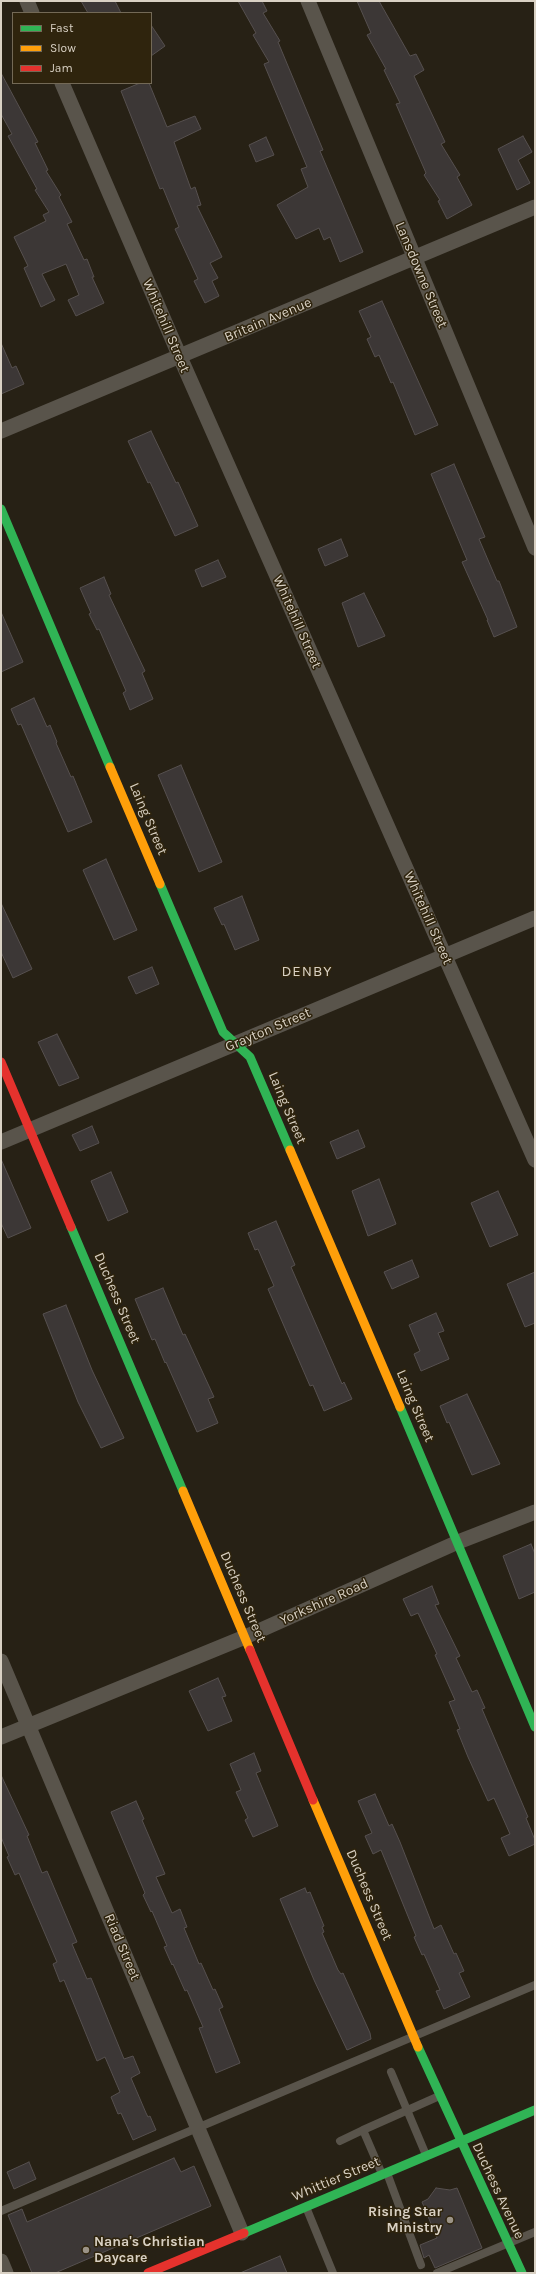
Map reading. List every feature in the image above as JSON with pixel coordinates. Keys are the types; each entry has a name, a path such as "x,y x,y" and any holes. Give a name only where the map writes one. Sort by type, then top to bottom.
{"street":[{"path":"27,1 32,12"},
{"name":"Lansdowne Street","path":"308,1 535,548"},
{"name":"Whitehill Street","path":"62,84 180,357 535,1160"},
{"name":"Britain Avenue","path":"1,431 535,207"},
{"name":"Laing Street","path":"1,509 223,1032 250,1057 458,1542 535,1728"},
{"name":"Grayton Street","path":"1,1142 535,918"},
{"name":"Duchess Street","path":"1,1062 439,2096 460,2142"},
{"name":"Yorkshire Road","path":"1,1737 245,1637 458,1542 535,1512"},
{"name":"Riad Street","path":"1,1661 242,2233"},
{"name":"Whittier Street","path":"148,2273 535,2110"},
{"name":"Duchess Avenue","path":"460,2142 522,2273"},
{"path":"1,2261 6,2273"}],"lane":[{"path":"1,2211 535,1985"},
{"path":"391,2072 426,2156"},
{"path":"340,2141 439,2096"},
{"path":"363,2130 385,2173 420,2265"},
{"path":"306,2206 333,2273"},
{"path":"437,2273 535,2232"}],"building":[{"path":"81,1 115,1 120,12 87,12"},
{"path":"238,1 262,1 267,11 263,13 280,41 278,42 323,150 320,151 363,252 340,262 330,237 324,240 319,228 296,239 277,205 308,187 301,169 307,167 264,64 269,62 253,35 256,33"},
{"path":"357,1 379,1 410,56 416,54 424,70 414,76 445,142 441,144 460,175 457,177 472,205 447,219 438,201 440,200 424,175 426,173 396,104 400,103 384,70 386,69 367,35 371,33"},
{"path":"152,26 165,46 152,55"},
{"path":"1,73 38,142 35,143 48,170 46,171 61,195 59,197 72,222 67,224 84,260 87,259 94,277 92,277 104,303 76,316 68,300 79,295 66,264 42,274 55,300 41,307 24,268 28,266 14,237 46,221 43,215 49,212 35,190 37,189 8,136 12,134 1,114"},
{"path":"138,84 149,84 167,127 195,116 201,129 174,142 191,189 195,187 201,205 197,206 222,257 210,263 218,278 212,281 219,296 205,303 194,281 198,279 175,229 179,227 163,188 160,189 121,91"},
{"path":"523,136 532,152 518,160 530,183 517,190 498,149"},
{"path":"266,137 274,155 256,162 249,145"},
{"path":"382,301 438,425 415,435 393,382 391,383 379,355 375,357 367,339 371,337 359,311"},
{"path":"1,343 12,368 16,366 24,384 1,394"},
{"path":"151,431 176,483 178,482 198,526 175,536 150,482 148,483 128,441"},
{"path":"454,464 485,537 479,539 497,581 499,581 517,627 494,637 462,562 467,560 431,474"},
{"path":"341,539 348,556 325,566 318,549"},
{"path":"218,560 226,577 202,587 195,570"},
{"path":"104,577 111,594 109,595 145,671 142,673 153,699 130,710 123,693 126,691 99,629 97,630 89,614 91,613 80,588"},
{"path":"364,593 385,636 358,647 342,603"},
{"path":"1,612 23,662 1,672"},
{"path":"34,698 47,727 50,725 57,742 56,743 71,777 73,776 92,822 68,832 21,724 18,725 11,709"},
{"path":"181,765 222,862 199,872 158,775"},
{"path":"106,859 137,930 114,940 83,870"},
{"path":"242,896 259,940 235,950 224,924 222,925 214,908"},
{"path":"1,903 32,969 13,978 1,952"},
{"path":"152,967 159,984 136,994 128,977"},
{"path":"57,1034 79,1078 59,1086 38,1042"},
{"path":"92,1126 99,1143 80,1151 72,1135"},
{"path":"358,1130 365,1147 337,1159 330,1142"},
{"path":"1,1159 31,1228 8,1238 1,1223"},
{"path":"111,1172 128,1212 108,1221 91,1181"},
{"path":"379,1179 396,1224 368,1236 352,1191"},
{"path":"498,1191 518,1235 490,1247 471,1203"},
{"path":"276,1221 295,1265 291,1267 342,1384 344,1382 352,1399 324,1411 313,1385 310,1386 268,1289 274,1286 258,1249 255,1250 248,1233"},
{"path":"412,1260 419,1277 392,1289 384,1272"},
{"path":"535,1272 535,1323 525,1327 507,1284"},
{"path":"163,1288 183,1335 185,1334 214,1397 208,1399 218,1423 197,1432 155,1339 152,1340 135,1299"},
{"path":"66,1305 92,1370 124,1438 101,1448 78,1402 43,1314"},
{"path":"436,1313 444,1331 438,1333 449,1359 421,1371 414,1354 420,1351 409,1325"},
{"path":"467,1394 500,1464 472,1475 449,1422 447,1423 440,1406"},
{"path":"531,1544 535,1554 535,1592 519,1599 503,1556"},
{"path":"432,1586 439,1604 435,1605 460,1656 456,1658 472,1692 477,1690 485,1708 482,1709 528,1817 526,1818 535,1840 535,1844 509,1856 501,1838 510,1834 494,1798 488,1801 457,1730 460,1729 449,1702 455,1700 435,1655 437,1654 418,1613 411,1616 403,1599"},
{"path":"218,1678 226,1696 222,1697 232,1721 208,1731 189,1691"},
{"path":"254,1753 261,1771 256,1773 278,1826 253,1837 245,1820 248,1818 236,1792 241,1790 230,1764"},
{"path":"1,1775 29,1835 27,1836 42,1873 47,1871 77,1942 72,1944 87,1979 91,1978 124,2059 133,2056 140,2073 131,2078 146,2113 148,2117 150,2116 156,2130 133,2140 121,2113 118,2114 111,2097 120,2092 105,2057 97,2061 64,1980 60,1982 53,1964 57,1962 19,1873 15,1875 7,1857 9,1856 1,1837"},
{"path":"375,1794 389,1826 392,1824 400,1842 434,1929 441,1925 454,1954 456,1953 464,1971 459,1973 470,1997 444,2009 436,1991 440,1990 424,1954 422,1955 414,1937 416,1936 381,1850 373,1854 365,1836 372,1833 358,1801"},
{"path":"136,1801 144,1819 142,1820 165,1874 156,1877 172,1913 180,1909 187,1927 184,1928 199,1964 201,1963 213,1990 215,1989 223,2007 219,2009 240,2063 216,2073 199,2028 203,2027 187,1990 185,1991 164,1947 167,1946 152,1911 151,1912 143,1895 145,1893 111,1812"},
{"path":"305,1888 307,1893 310,1892 324,1926 322,1927 324,1932 322,1933 338,1970 341,1974 343,1973 370,2033 371,2039 347,2050 314,1980 280,1899"},
{"path":"174,2158 181,2172 194,2166 211,2206 55,2273 32,2273 8,2215 22,2209 27,2222"},
{"path":"29,2162 36,2179 14,2189 7,2172"},
{"name":"Rising Star Ministry","path":"436,2188 450,2190 457,2188 482,2248 435,2268 429,2255 424,2258 420,2245 437,2238 422,2202 428,2199"},
{"path":"280,2256 287,2273 240,2273"}],"traffic: fast":[{"path":"1,509 110,767"},
{"path":"160,884 223,1032 250,1057 290,1150"},
{"path":"71,1227 183,1491"},
{"path":"400,1407 535,1727"},
{"path":"418,2047 522,2273"},
{"path":"244,2233 535,2110"}],"traffic: slow":[{"path":"110,767 160,884"},
{"path":"290,1150 400,1407"},
{"path":"183,1491 250,1650"},
{"path":"313,1800 418,2047"}],"traffic: jam":[{"path":"1,1062 71,1227"},
{"path":"250,1650 313,1800"},
{"path":"148,2273 244,2233"}],"place":[{"name":"Rising Star Ministry","path":"450,2220"},
{"name":"Nana's Christian Daycare","path":"86,2250"}],"district":[{"name":"DENBY","path":"307,972"}]}
